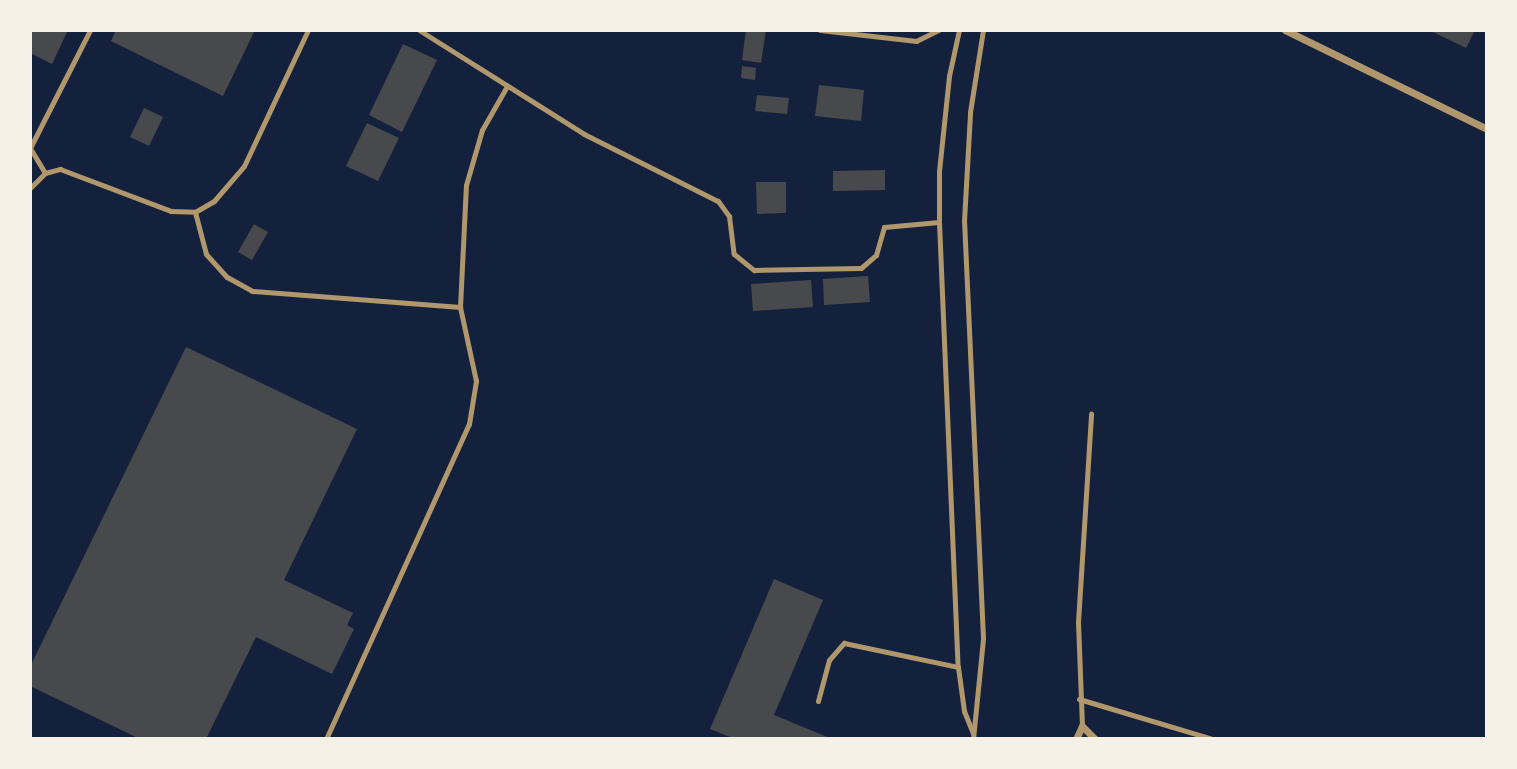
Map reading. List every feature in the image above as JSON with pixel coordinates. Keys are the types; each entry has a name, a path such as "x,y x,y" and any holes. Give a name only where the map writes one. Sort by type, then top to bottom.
{"street":[{"path":"1285,30 1487,130"},
{"path":"1076,739 1082,726 1095,739"}],"lane":[{"path":"45,173 30,148 90,30"},
{"path":"30,188 45,173 70,170 149,206 195,212 231,186 244,166 308,30"},
{"path":"419,30 625,157 718,201 729,216 734,254 754,270 861,268 876,255 884,227 939,222"},
{"path":"820,30 916,41 939,30"},
{"path":"959,30 939,170 939,222 958,667 964,711 973,737"},
{"path":"973,737 983,638 964,221 970,112 983,30"},
{"path":"326,739 469,424 475,403 475,363 460,307 466,185 482,130 507,86"},
{"path":"195,212 206,254 227,277 252,291 460,307"},
{"path":"1082,726 1079,699 1091,413"},
{"path":"818,701 829,660 845,643 958,667"},
{"path":"1079,699 1212,739"}],"building":[{"path":"30,30 68,30 52,64 30,53"},
{"path":"116,30 255,30 223,96 111,41"},
{"path":"746,30 766,30 761,63 742,60"},
{"path":"1429,30 1475,30 1466,48"},
{"path":"403,44 437,60 402,132 369,115"},
{"path":"742,66 756,68 755,80 741,78"},
{"path":"819,85 864,90 861,121 815,116"},
{"path":"757,95 789,98 787,114 755,111"},
{"path":"144,108 163,117 149,146 130,137"},
{"path":"367,123 399,138 378,181 346,166"},
{"path":"885,170 885,190 833,191 833,171"},
{"path":"756,182 786,182 786,213 757,214"},
{"path":"254,224 268,232 252,260 238,252"},
{"path":"868,276 870,302 824,305 823,279"},
{"path":"811,280 813,307 753,311 751,284"},
{"path":"186,347 357,429 284,580 353,613 347,625 354,629 332,674 256,637 206,739 140,739 30,686 30,667"},
{"path":"774,579 823,600 774,715 832,739 735,739 710,729"}]}
